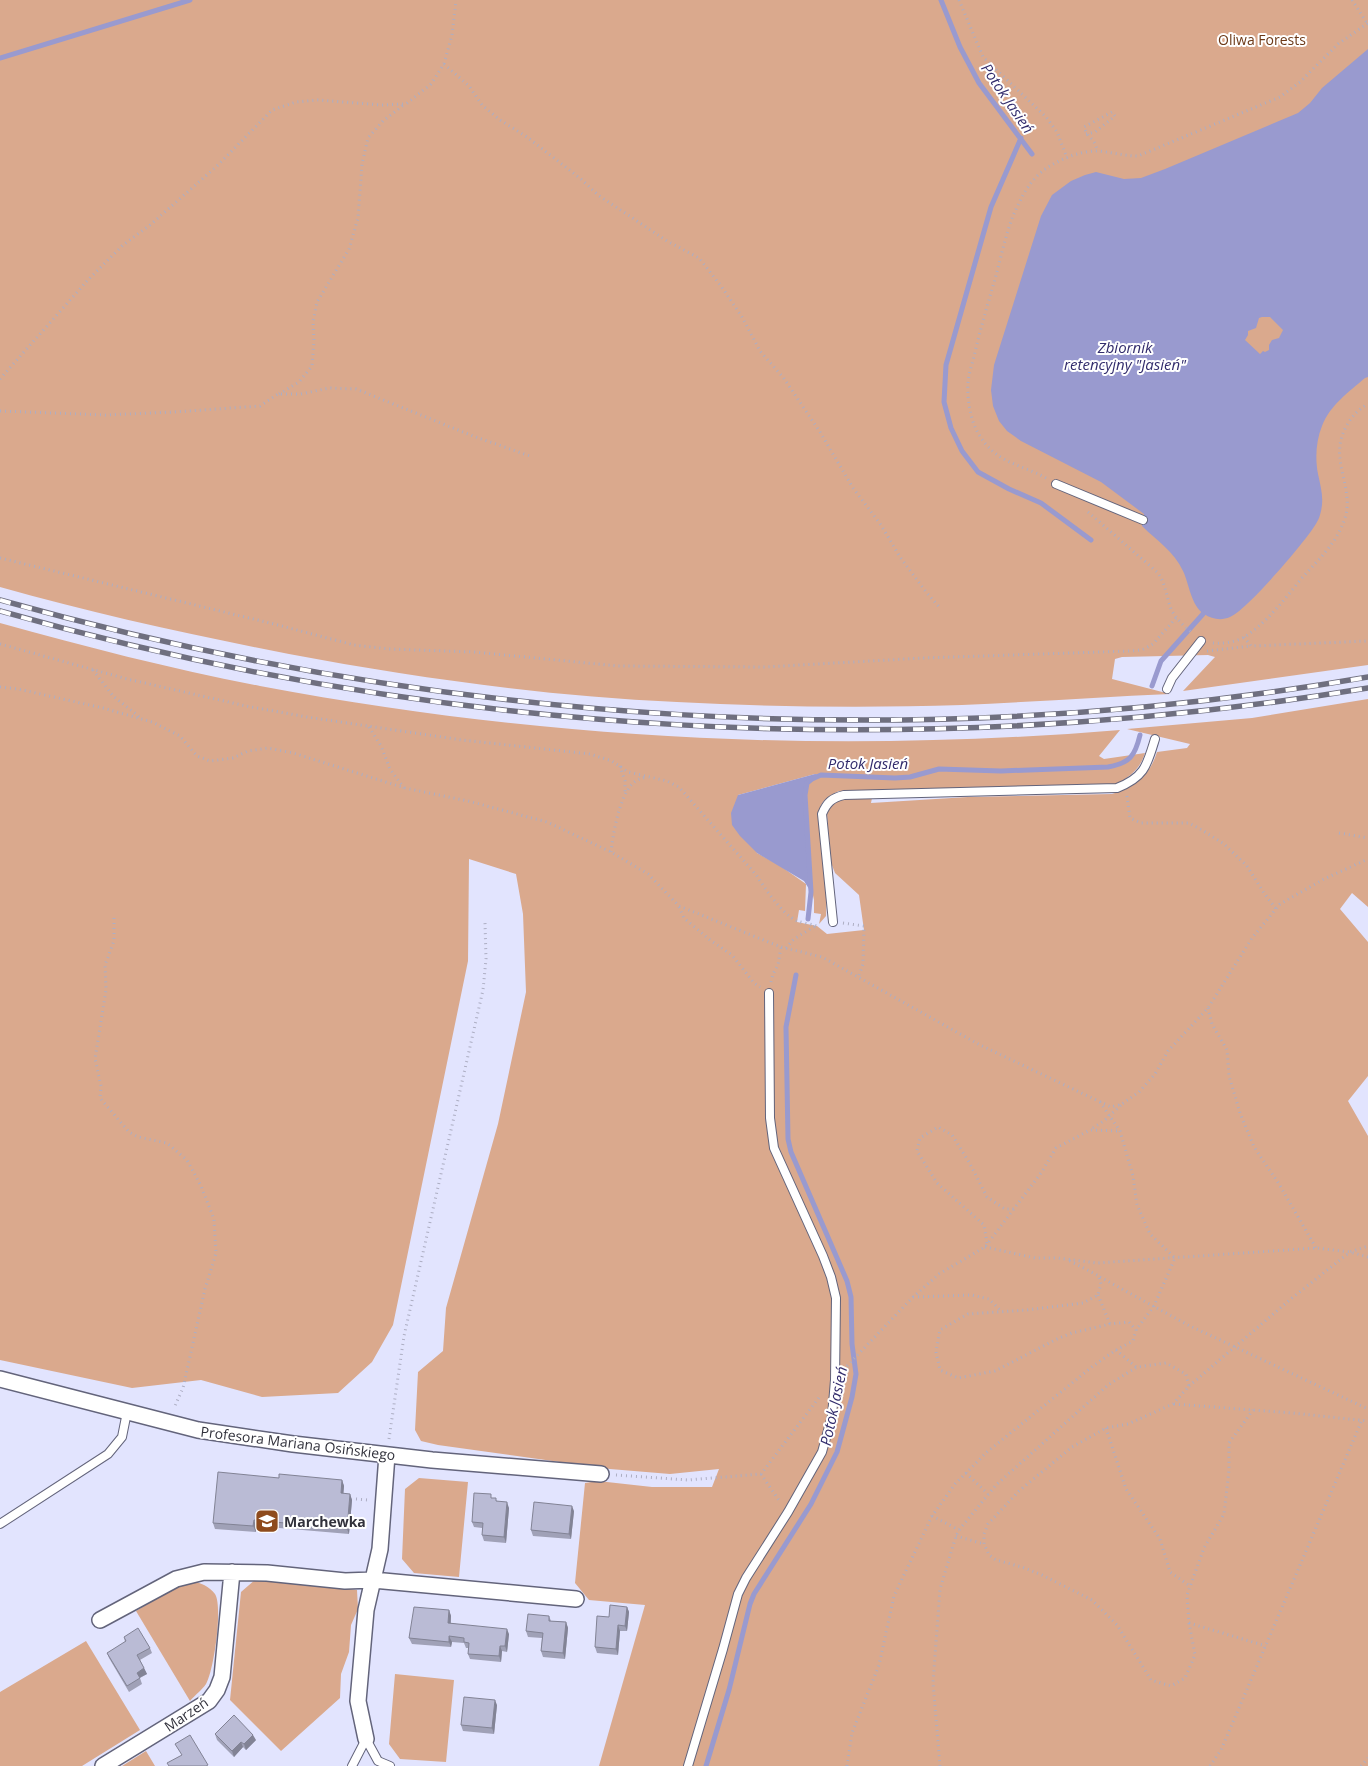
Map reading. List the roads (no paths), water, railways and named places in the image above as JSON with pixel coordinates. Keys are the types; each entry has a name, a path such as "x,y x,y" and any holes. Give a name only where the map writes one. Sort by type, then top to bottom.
{"street":[{"name":"Profesora Mariana Osińskiego","path":"0,1379 198,1430 387,1455 600,1474"},
{"path":"366,1739 358,1701 366,1610 380,1549 387,1455"},
{"path":"100,1620 176,1578 204,1572 267,1573 345,1580 373,1580 576,1600"},
{"name":"Marzeń","path":"103,1766 209,1701 217,1690 222,1677 232,1572"}],"lane":[{"path":"1056,484 1143,520"},
{"path":"1167,689 1172,678 1199,644"},
{"path":"833,922 822,814 827,803 834,798 844,794 1117,788 1126,785 1142,774 1154,739"},
{"path":"688,1766 719,1666 738,1594 822,1452 832,1416 835,1380 836,1298 831,1277 777,1156 771,1134 769,992"},
{"path":"0,1524 108,1454 122,1437 127,1412"},
{"path":"352,1766 366,1739"},
{"path":"366,1739 378,1761 390,1766"}],"water":[{"name":"Zbiornik retencyjny \"Jasień\"","path":"1368,49 1368,377 1340,399 1325,418 1320,432 1317,444 1317,462 1322,502 1317,522 1290,558 1249,602 1230,617 1217,619 1204,614 1196,606 1185,576 1175,558 1142,526 1144,514 1101,482 1021,441 1007,431 999,421 993,406 991,390 994,365 1041,216 1052,195 1071,181 1096,172 1124,179 1141,178 1165,169 1298,113 1310,103 1322,88","holes":["1270,317 1283,330 1279,338 1272,340 1269,350 1263,351 1260,354 1245,340 1248,331 1256,328 1259,318"]},
{"path":"815,774 821,775 807,783 805,795 811,892 804,881 757,853 732,825 731,813 738,795"}],"waterway":[{"path":"0,58 190,0"},
{"name":"Potok Jasień","path":"941,0 960,47 979,83 1032,154"},
{"path":"1021,138 991,207 946,365 944,402 951,428 962,451 978,472 1009,489 1041,503 1091,540"},
{"name":"Potok Jasień","path":"1152,686 1161,661 1203,614"},
{"name":"Potok Jasień","path":"808,919 811,892 805,795 807,783 812,779 821,775 910,777 939,769 1001,771 1108,767 1126,761 1136,748 1140,735"},
{"name":"Potok Jasień","path":"706,1766 729,1690 750,1604 754,1594 811,1504 837,1452 852,1397 856,1374 852,1344 851,1297 847,1281 791,1152 788,1139 786,1027 796,975"}],"railway":[{"path":"0,600 167,642 337,675 508,700 680,715 853,720 1025,716 1197,701 1368,677"},
{"path":"0,611 167,654 337,687 508,711 680,725 852,730 1025,725 1197,711 1368,688"}],"place":[{"name":"Marchewka","path":"267,1521"}],"park label":[{"name":"Oliwa Forests","path":"1262,39"}]}
